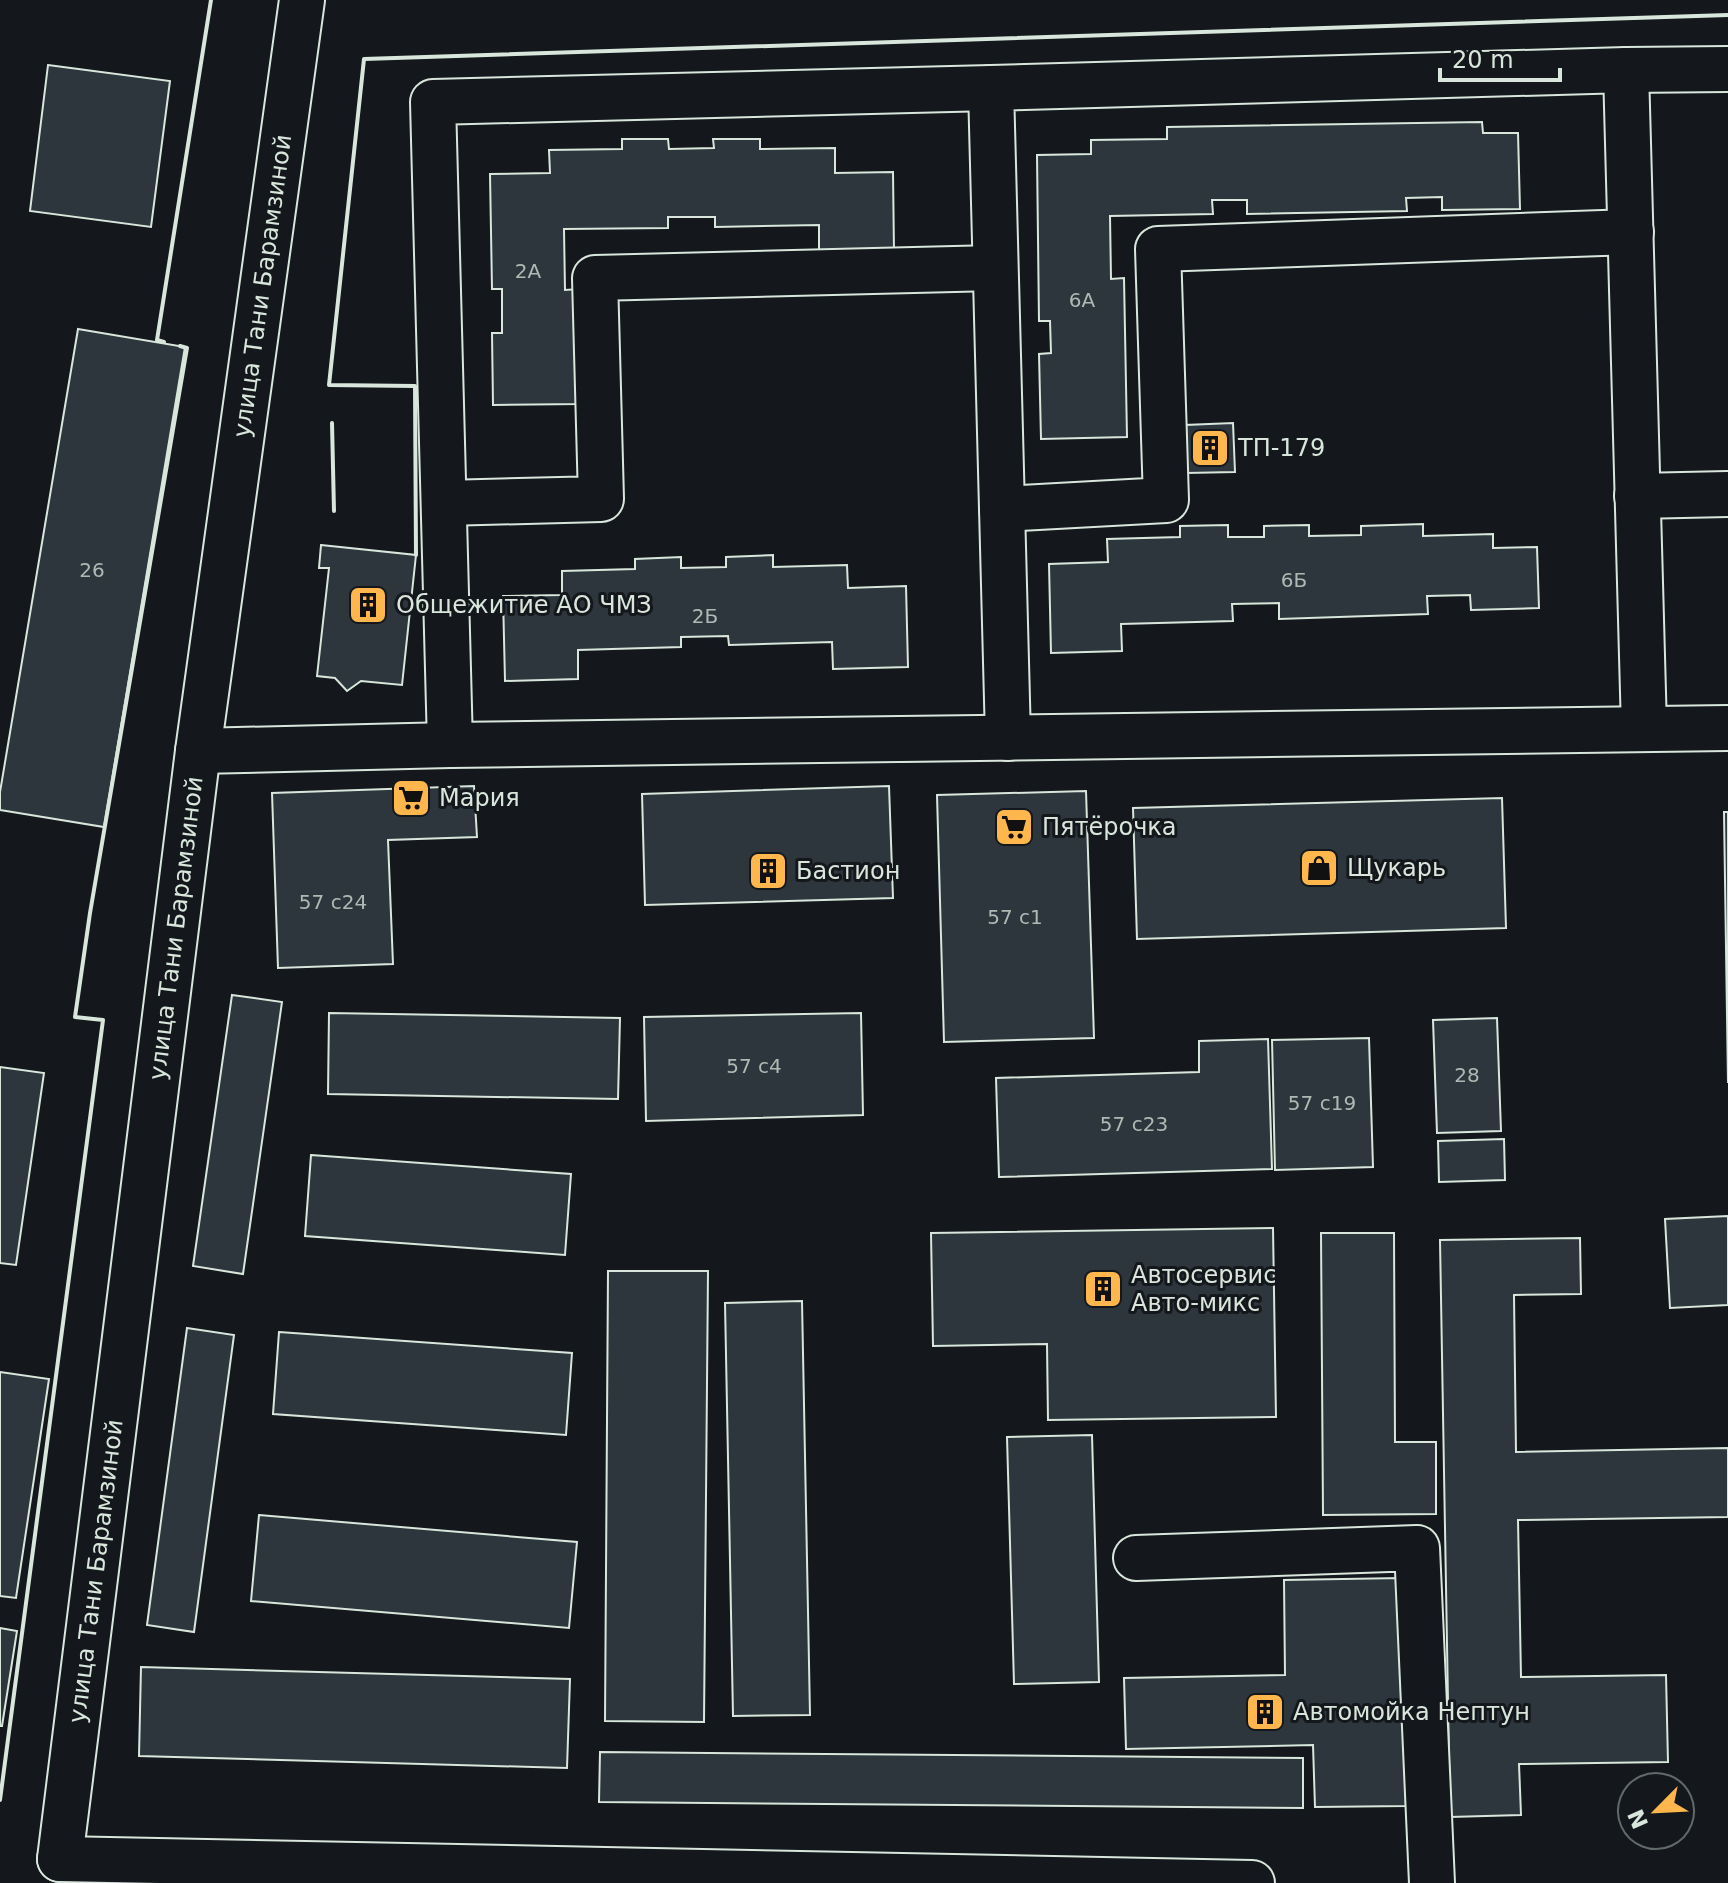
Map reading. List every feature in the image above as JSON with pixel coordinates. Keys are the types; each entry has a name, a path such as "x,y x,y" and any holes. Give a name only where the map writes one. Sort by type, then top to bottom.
{"street":[{"name":"улица Тани Барамзиной","path":"46,1871 302,0"},
{"path":"450,745 433,102 1728,69"},
{"path":"1626,70 1644,729"},
{"path":"991,88 1008,738"},
{"path":"1002,509 1166,500 1158,249 1631,232"},
{"path":"444,503 601,499 595,278 995,268"},
{"path":"1637,496 1728,494"},
{"path":"198,751 1728,728"},
{"path":"1136,1558 1417,1548 1432,1883"},
{"path":"46,1871 1252,1883"}],"building":[{"path":"48,65 170,81 151,227 30,211"},
{"path":"1482,122 1483,133 1518,133 1520,209 1442,210 1442,197 1406,198 1407,211 1247,214 1247,200 1212,200 1213,214 1110,216 1111,279 1124,278 1127,437 1041,439 1039,354 1051,353 1050,321 1039,321 1037,155 1091,154 1091,140 1167,139 1167,127"},
{"path":"622,139 668,139 669,149 714,148 713,139 760,139 760,149 835,148 835,173 893,172 894,252 819,253 819,225 715,227 715,217 668,217 668,228 564,229 565,290 579,289 580,404 493,405 492,333 502,333 502,289 492,289 490,174 550,173 549,150 622,149"},
{"path":"78,329 185,347 104,827 0,810 0,792"},
{"name":"ТП-179","path":"1233,423 1235,472 1186,473 1185,425"},
{"path":"1423,524 1423,536 1493,534 1493,548 1537,547 1539,608 1471,610 1470,595 1427,596 1428,614 1279,619 1279,603 1232,604 1233,621 1121,624 1122,651 1051,653 1049,564 1108,562 1107,539 1180,537 1180,526 1228,525 1228,537 1264,537 1264,526 1309,525 1309,536 1361,535 1361,526"},
{"name":"Общежитие АО ЧМЗ","path":"321,545 416,555 402,685 361,681 347,691 335,678 317,676 329,568 319,568"},
{"path":"773,555 773,567 847,565 848,588 906,586 908,667 833,669 832,642 729,645 728,636 681,637 681,647 578,650 578,679 505,681 503,596 562,595 562,571 635,569 635,559 681,557 681,568 726,567 726,557"},
{"path":"474,786 477,837 388,840 393,964 278,968 272,793"},
{"name":"Бастион","path":"889,786 893,898 645,905 642,794"},
{"path":"1086,791 1094,1038 944,1042 937,795"},
{"name":"Щукарь","path":"1502,798 1506,928 1137,939 1133,808"},
{"path":"1724,812 1728,812 1728,1083"},
{"path":"232,995 282,1002 243,1274 193,1266"},
{"path":"329,1013 620,1018 618,1099 328,1094"},
{"path":"861,1013 863,1115 646,1121 644,1017"},
{"path":"1497,1018 1501,1131 1437,1133 1433,1020"},
{"path":"1369,1038 1373,1167 1275,1170 1272,1040"},
{"path":"1268,1039 1272,1169 999,1177 996,1078 1199,1072 1199,1041"},
{"path":"0,1067 44,1073 16,1265 0,1263"},
{"path":"1504,1139 1505,1180 1439,1182 1438,1141"},
{"path":"311,1155 571,1174 565,1255 305,1236"},
{"path":"1728,1216 1728,1305 1670,1308 1665,1219"},
{"name":"Автосервис Авто-микс","path":"1273,1228 1276,1417 1048,1420 1047,1344 933,1346 931,1233"},
{"path":"1321,1233 1394,1233 1395,1442 1436,1442 1436,1514 1323,1515"},
{"path":"1580,1238 1581,1294 1514,1295 1516,1452 1728,1448 1728,1517 1518,1520 1521,1677 1666,1675 1668,1762 1519,1764 1521,1815 1450,1817 1440,1240"},
{"path":"608,1271 708,1271 704,1722 605,1721"},
{"path":"802,1301 810,1715 733,1716 725,1303"},
{"path":"187,1328 234,1335 194,1632 147,1625"},
{"path":"279,1332 572,1353 566,1435 273,1414"},
{"path":"0,1372 49,1379 16,1598 0,1596"},
{"path":"1092,1435 1099,1682 1014,1684 1007,1437"},
{"path":"259,1515 577,1542 569,1628 251,1601"},
{"name":"Автомойка Нептун","path":"1402,1578 1406,1806 1315,1807 1313,1745 1126,1749 1124,1678 1285,1675 1284,1580"},
{"path":"0,1628 17,1631 2,1726 0,1726"},
{"path":"141,1667 570,1679 567,1768 139,1756"},
{"path":"600,1752 1303,1758 1303,1808 599,1802"}],"wall":[{"path":"164,342 157,340 211,0"},
{"path":"416,555 415,386 329,385 364,59 1728,15"},
{"path":"0,1800 103,1020 75,1017 187,348 180,346"},
{"path":"332,423 334,511"}],"place":[{"name":"ТП-179","path":"1210,448"},
{"name":"Общежитие АО ЧМЗ","path":"368,605"},
{"name":"Мария","path":"411,798"},
{"name":"Пятёрочка","path":"1014,827"},
{"name":"Щукарь","path":"1319,868"},
{"name":"Бастион","path":"768,871"},
{"name":"Автосервис Авто-микс","path":"1103,1289"},
{"name":"Автомойка Нептун","path":"1265,1712"}]}
